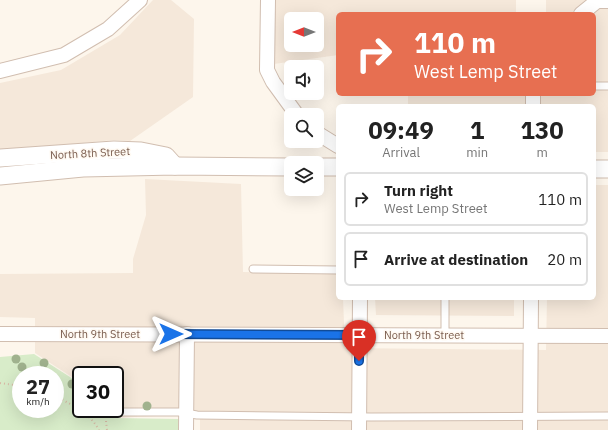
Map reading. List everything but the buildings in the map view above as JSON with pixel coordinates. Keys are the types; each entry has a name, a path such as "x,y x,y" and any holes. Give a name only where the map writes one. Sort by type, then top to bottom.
{"street":[{"path":"0,71 64,55 108,29 140,0"},
{"path":"268,0 267,70 273,82 293,108"},
{"path":"584,12 603,1"},
{"path":"324,137 336,145"},
{"name":"North 8th Street","path":"0,158 114,150 141,151 166,156 175,166"},
{"name":"North 8th Street","path":"0,176 83,168 284,166"},
{"path":"324,167 336,167"},
{"path":"596,169 608,169"},
{"path":"359,423 360,300"},
{"path":"530,424 531,300"},
{"name":"North 9th Street","path":"0,334 608,336"},
{"path":"186,430 187,334"}],"lane":[{"path":"596,86 608,86"},
{"path":"253,269 336,270"},
{"path":"445,300 445,335"},
{"path":"124,412 179,412 186,414 359,423 530,424 608,416"}],"path":[{"path":"0,383 12,385"},
{"path":"64,400 79,408 94,422 99,430"}],"shaded area":[{"path":"153,0 171,0 194,19 193,97 130,141 114,140 0,151 0,83 61,70 120,35"},
{"path":"275,0 516,0 516,12 336,12 336,55 302,60 284,60 284,63 274,64"},
{"path":"546,0 608,0 608,152 596,152 596,104 408,104 408,96 596,96 596,12 546,12"},
{"path":"145,179 241,184 243,272 336,273 336,300 343,300 345,348 546,350 547,300 596,300 596,279 608,279 608,430 200,430 200,418 240,412 124,418 124,366 72,366 72,377 64,372 64,366 55,366 35,353 35,318 0,317 0,274 133,273 133,259 146,215"},
{"path":"596,185 608,185 608,279 596,279"},
{"path":"375,300 514,300 514,316 376,315"}],"green space":[{"path":"34,354 53,366 12,366 12,418 64,418 64,373 72,378 72,418 179,419 179,430 0,430 0,357"}],"route":[{"path":"171,334 359,335 359,361"}]}
